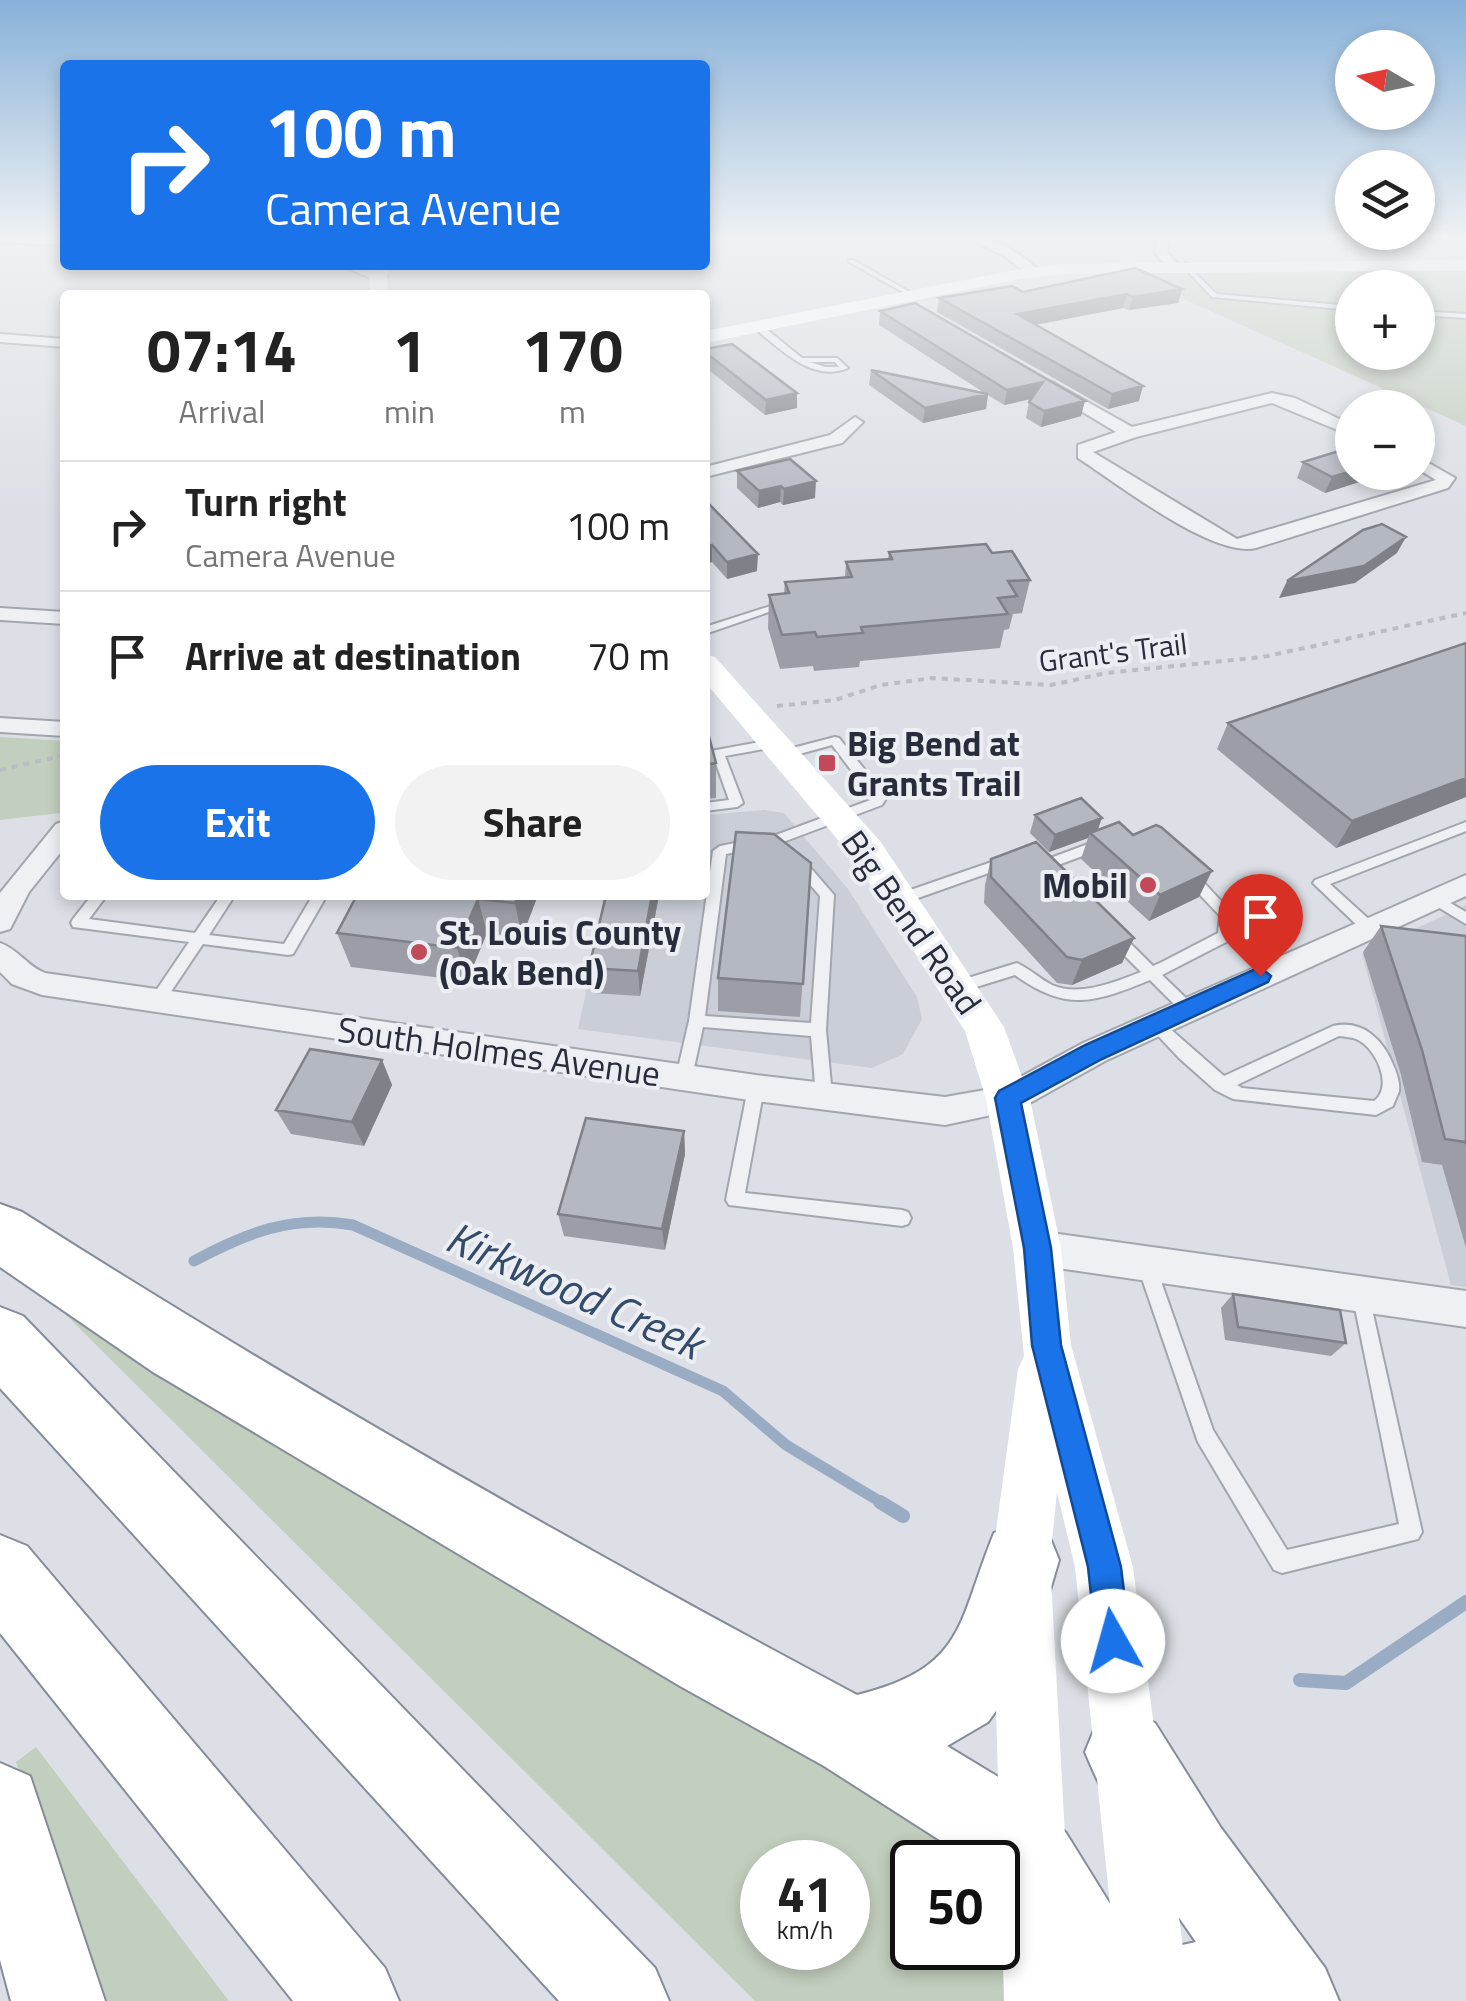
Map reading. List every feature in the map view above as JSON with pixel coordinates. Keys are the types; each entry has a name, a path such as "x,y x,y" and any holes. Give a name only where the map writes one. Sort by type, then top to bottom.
{"highway":[{"path":"0,1232 177,1349 998,1826 1035,1864 1142,1999 1201,1987 1274,2001"},
{"path":"0,1339 622,2001"},
{"path":"852,1738 933,1710 971,1683 994,1640 1021,1560"},
{"path":"0,1573 352,2001"},
{"path":"1126,1752 1190,1859 1292,2001"},
{"path":"0,1806 58,2001"}],"main road":[{"path":"710,336 750,327"},
{"name":"Big Bend Road","path":"710,669 840,818 901,899 984,1027 1008,1098 1037,1248 1046,1345 1104,1567 1126,1752 1142,1999"},
{"name":"Big Bend Road","path":"1039,2001 1021,1560 1046,1345"}],"street":[{"path":"0,338 60,343"},
{"path":"1032,374 1130,433"},
{"path":"1335,423 1289,401 1272,398 1130,433 1084,449 1084,454 1213,536 1235,545 1292,534 1424,490"},
{"path":"710,471 836,439 855,422"},
{"path":"1435,471 1446,478 1435,486"},
{"path":"0,614 60,618"},
{"path":"1,725 60,729"},
{"path":"0,922 6,903 22,880 60,836"},
{"name":"South Holmes Avenue","path":"0,954 22,976 42,984 756,1088 945,1111 1008,1098 1155,1024 1466,885"},
{"path":"1037,1248 1145,1260 1466,1309"}],"lane":[{"path":"759,327 801,360"},
{"path":"710,629 802,600"},
{"path":"684,1077 696,1021 720,851 778,839 840,818 878,802 881,797 838,743 830,740 712,756 737,804 710,807"},
{"path":"1368,927 1320,883 1466,826"},
{"path":"778,839 827,894 818,1030 824,1096"},
{"path":"1042,866 1108,842"},
{"path":"901,899 1029,853 1054,878"},
{"path":"960,986 1017,969 1053,992 1085,997 1151,972 1225,936 1228,915 1175,860"},
{"path":"1433,898 1466,919"},
{"path":"96,900 78,923 288,950 317,900"},
{"path":"157,1002 225,900"},
{"path":"1106,928 1188,1009"},
{"path":"696,1021 818,1030"},
{"path":"1155,1024 1222,1085 1239,1094 1376,1108 1387,1101 1392,1087 1377,1044 1352,1029 1338,1030 1222,1085"},
{"path":"756,1088 735,1200 902,1218"},
{"path":"1145,1260 1205,1434 1282,1562 1411,1532 1361,1293"}],"path":[{"name":"Grant's Trail","path":"746,709 818,702 881,685 932,678 1052,685 1106,673 1263,657 1466,613"},
{"path":"0,770 60,756"}],"shaded area":[{"path":"764,810 784,813 848,889 917,997 922,1019 903,1054 872,1068 578,1029 606,900 710,900 710,815"},
{"path":"1466,905 1466,1287 1451,1285 1362,954"}],"green space":[{"path":"1247,327 1335,327 1335,367"},
{"path":"1435,327 1466,327 1466,426 1435,412 1435,390 1386,390 1342,370 1435,370"},
{"path":"0,737 60,741 60,813 0,820"},
{"path":"49,1298 966,1840 890,1840 890,1970 1009,1970 1008,2001 755,2001"},
{"path":"36,1747 229,2001 94,2001 16,1762"}],"building":[{"path":"906,327 957,327 1085,401 1044,411 1029,402 1043,382 1007,390"},
{"path":"992,327 1040,327 1143,386 1112,394"},
{"path":"732,344 797,393 766,400 710,356 710,348"},
{"path":"871,370 988,394 925,408"},
{"path":"1335,452 1335,476 1332,477 1303,462"},
{"path":"790,459 816,481 759,491 737,471"},
{"path":"710,505 758,554 727,562 712,545"},
{"path":"1382,524 1406,537 1364,566 1287,581 1363,530"},
{"path":"986,544 992,553 1012,551 1030,580 1008,581 1017,596 998,598 1008,614 861,627 863,633 782,635 769,595 789,593 785,582 852,577 846,562 892,559 889,552"},
{"path":"1466,643 1466,778 1352,821 1228,723"},
{"path":"710,740 716,763 710,764"},
{"path":"1081,798 1102,818 1055,835 1035,815"},
{"path":"1119,822 1133,835 1156,825 1161,827 1212,871 1160,895 1090,833"},
{"path":"736,832 774,834 811,863 803,984 718,978"},
{"path":"1036,842 1134,938 1082,960 1067,957 991,877 991,859"},
{"path":"354,900 478,900 457,948 337,933"},
{"path":"605,900 651,900 638,971 589,968"},
{"path":"1381,926 1466,936 1466,1144 1445,1139 1422,1050"},
{"path":"310,1049 382,1060 352,1122 276,1110"},
{"path":"586,1118 684,1131 662,1229 558,1214"},
{"path":"1233,1294 1340,1310 1346,1343 1238,1327"}],"waterway":[{"name":"Kirkwood Creek","path":"194,1261 271,1228 310,1222 353,1225 723,1391 786,1445 884,1504"},
{"name":"Kirkwood Creek","path":"880,1502 903,1516"},
{"name":"Kirkwood Creek","path":"1300,1680 1346,1683 1466,1602"}],"place":[{"name":"Big Bend at Grants Trail","path":"827,763"},
{"name":"Mobil","path":"1148,885"},
{"name":"St. Louis County (Oak Bend)","path":"419,952"}],"route":[{"path":"1113,1641 1104,1567 1046,1345 1037,1248 1008,1098 1094,1052 1260,976"}]}
